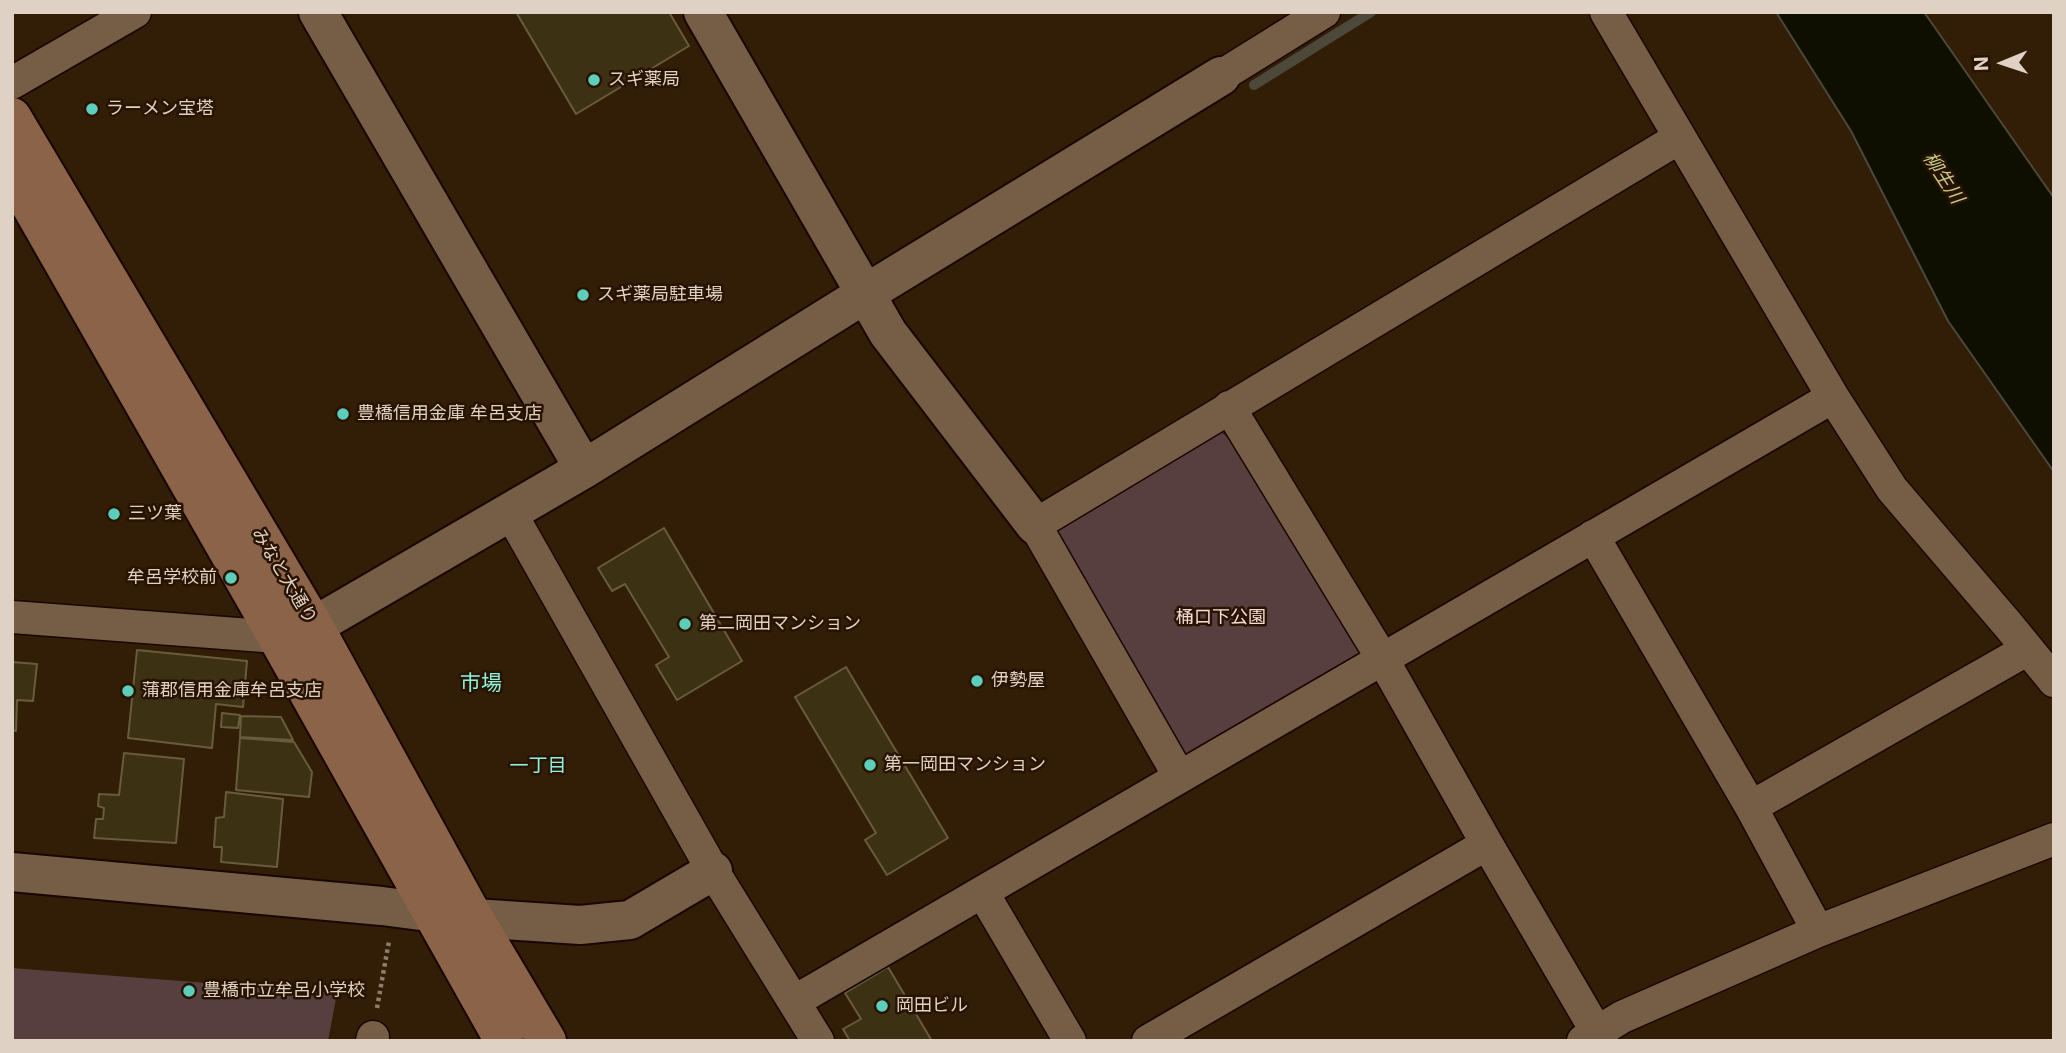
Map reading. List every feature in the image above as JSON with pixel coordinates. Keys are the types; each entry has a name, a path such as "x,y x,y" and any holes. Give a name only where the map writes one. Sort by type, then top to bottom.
{"main road":[{"name":"みなと大通り","path":"12,117 314,626 474,918 547,1041"},
{"name":"みなと大通り","path":"12,173 504,1041"}],"street":[{"path":"12,83 135,12"},
{"path":"318,12 584,469"},
{"path":"703,12 888,333 1035,525 1179,776"},
{"path":"314,626 584,469 1221,76 1287,22 1324,12"},
{"path":"1606,12 1833,397 1892,489 2054,681"},
{"path":"1035,525 1679,138"},
{"path":"795,1001 1833,397"},
{"path":"1229,407 1382,658 1594,1038 1622,1017 1818,931 2054,839"},
{"path":"510,512 713,871 818,1041"},
{"path":"1593,536 1751,807 1818,931"},
{"path":"12,617 277,637"},
{"path":"1751,807 2028,649"},
{"path":"1148,1041 1487,844"},
{"path":"12,872 474,918 580,925 630,920 713,871"},
{"path":"983,893 1070,1041"}],"path":[{"path":"372,1039 391,932"}],"green space":[{"name":"桶口下公園","path":"1221,432 1232,441 1361,651 1358,665 1200,756 1184,756 1059,545 1058,526"},
{"path":"12,968 337,993 328,1041 12,1041"}],"water":[{"name":"柳生川","path":"1776,12 1924,12 2054,198 2054,472 1948,321 1851,131"}],"building":[{"name":"スギ薬局","path":"516,12 669,12 689,46 576,114"},
{"name":"第二岡田マンション","path":"664,528 742,661 677,700 656,665 669,657 625,584 612,591 598,568"},
{"path":"137,650 247,661 243,707 216,704 212,748 128,738"},
{"path":"12,662 37,664 33,701 17,700 16,731 12,730"},
{"name":"第一岡田マンション","path":"846,667 948,838 887,875 865,840 876,833 795,697"},
{"path":"222,713 240,715 238,728 221,727"},
{"path":"241,716 281,717 293,740 240,737"},
{"path":"240,738 294,742 312,772 309,797 236,790"},
{"path":"124,753 184,759 176,843 94,838 96,819 103,819 104,808 98,806 99,794 119,795"},
{"path":"226,792 283,799 277,867 221,862 222,847 214,847 216,818 224,817"},
{"name":"岡田ビル","path":"888,967 932,1041 850,1041 843,1029 861,1019 845,993"}],"waterway":[{"path":"1254,85 1371,12"}],"place":[{"name":"スギ薬局","path":"594,80"},
{"name":"ラーメン宝塔","path":"92,109"},
{"name":"スギ薬局駐車場","path":"583,295"},
{"name":"豊橋信用金庫 牟呂支店","path":"343,414"},
{"name":"三ツ葉","path":"114,514"},
{"name":"牟呂学校前","path":"231,578"},
{"name":"第二岡田マンション","path":"685,624"},
{"name":"伊勢屋","path":"977,681"},
{"name":"蒲郡信用金庫牟呂支店","path":"128,691"},
{"name":"第一岡田マンション","path":"870,765"},
{"name":"豊橋市立牟呂小学校","path":"189,991"},
{"name":"岡田ビル","path":"882,1006"}],"district":[{"name":"市場","path":"481,684"},
{"name":"一丁目","path":"538,766"}]}
